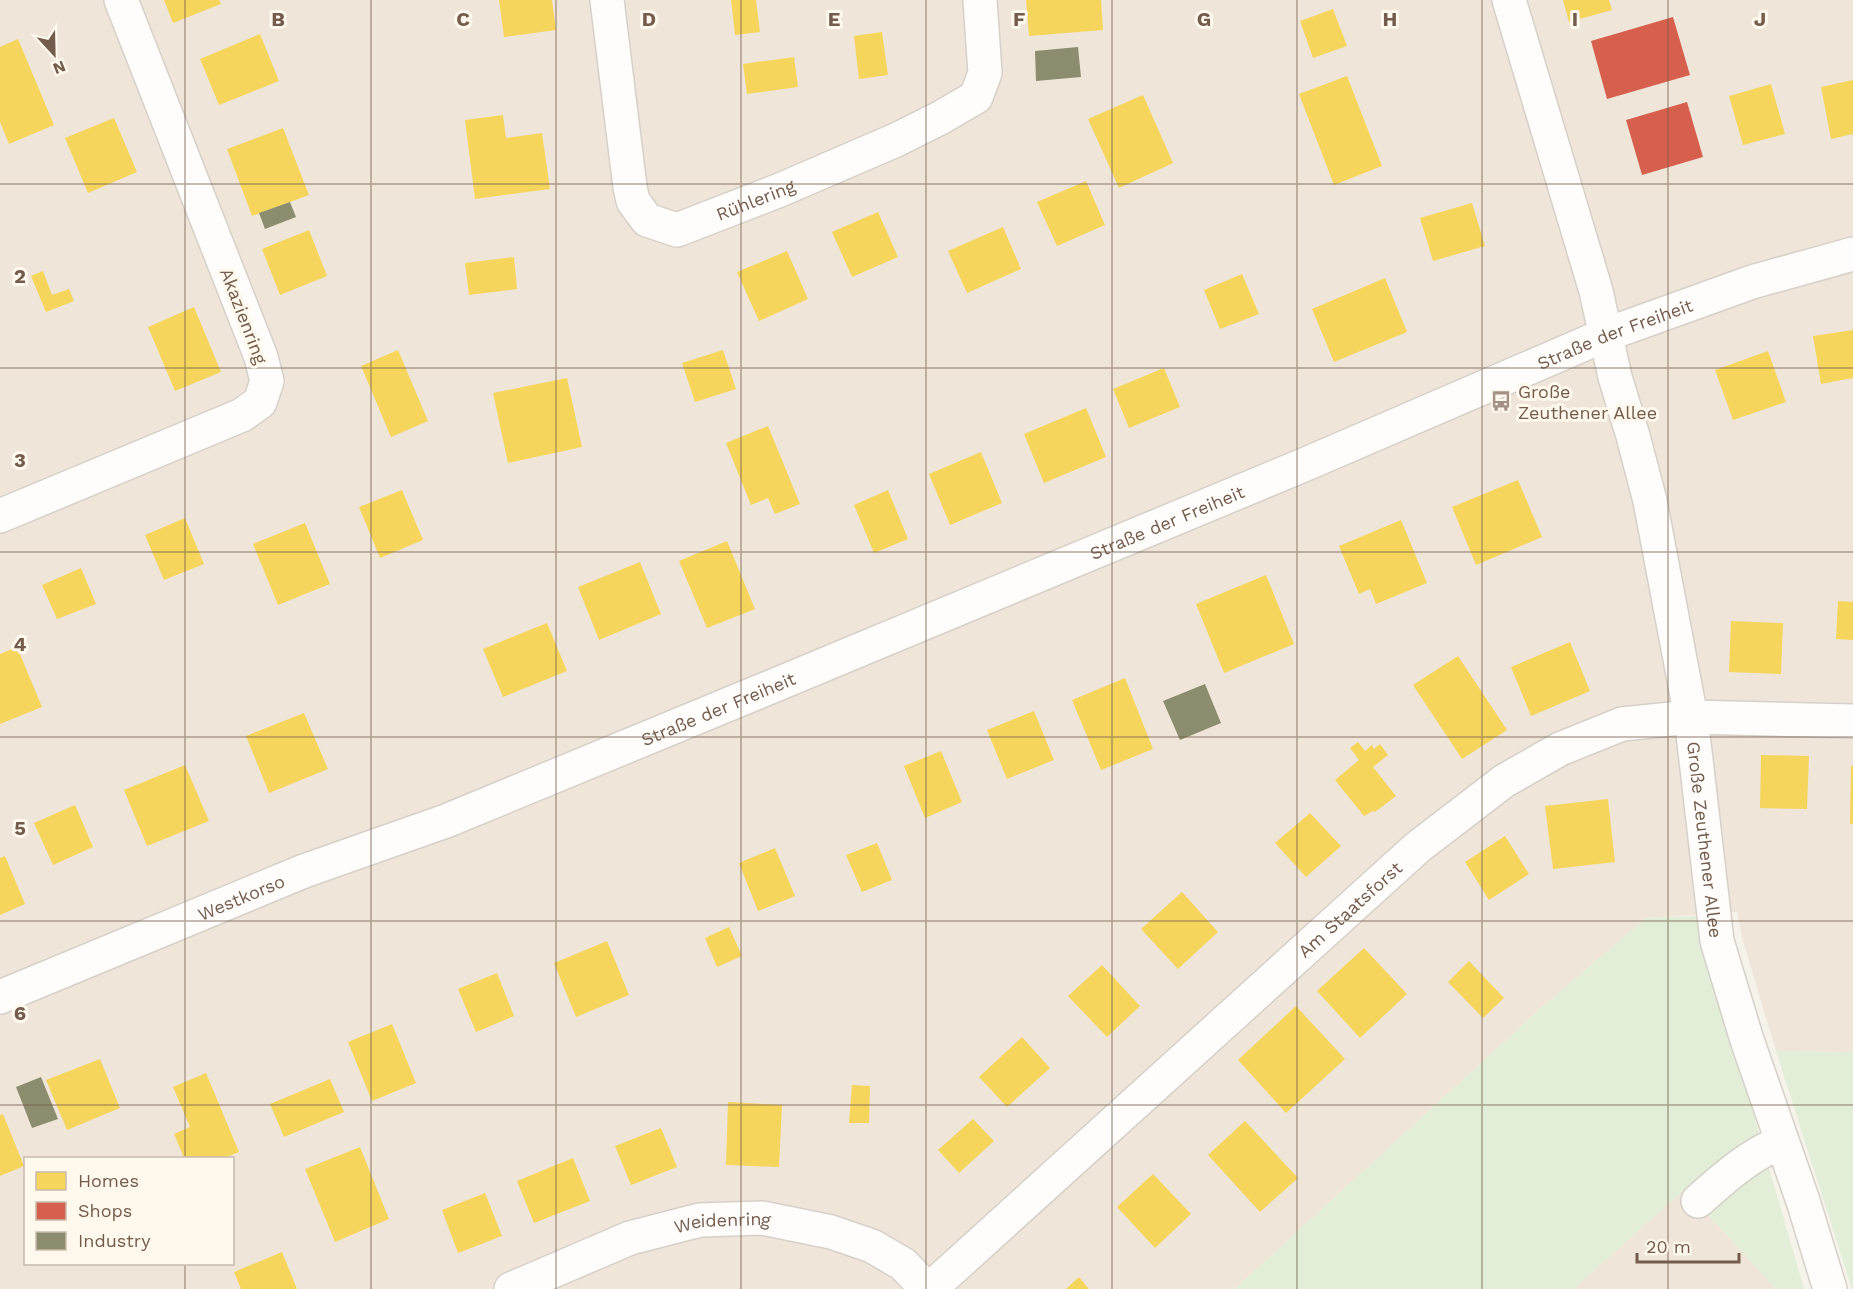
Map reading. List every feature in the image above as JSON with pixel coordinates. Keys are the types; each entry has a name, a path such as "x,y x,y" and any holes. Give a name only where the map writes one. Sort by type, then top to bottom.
{"street":[{"name":"Akazienring","path":"0,516 242,416 260,402 267,381 261,357 121,0"},
{"name":"Rühlering","path":"607,0 633,201 647,220 677,230 780,190 888,143 940,118 976,97 985,73 980,0"},
{"name":"Große Zeuthener Allee","path":"1509,0 1596,291 1605,335 1650,501 1690,717 1718,941 1747,1040 1803,1201 1830,1289"},
{"name":"Straße der Freiheit","path":"484,805 1277,476 1605,335 1752,282 1853,254"},
{"name":"Am Staatsforst","path":"929,1289 1418,847 1504,781 1560,749 1622,724 1690,717 1853,721"},
{"name":"Westkorso","path":"0,997 296,875 484,805"},
{"path":"1698,1202 1746,1161 1763,1149 1782,1142"},
{"name":"Weidenring","path":"511,1289 630,1238 700,1220 762,1218 831,1232 872,1246 903,1264 929,1289"}],"shaded area":[{"path":"0,0 1853,0 1853,1052 1776,1051 1743,941 1737,912 1646,918 1542,1007 1235,1289 0,1289"},
{"path":"1685,1189 1776,1289 1573,1289"}],"green space":[{"path":"1699,916 1732,1040 1804,1289 1776,1289 1685,1189 1573,1289 1235,1289 1542,1007 1646,918"},
{"path":"1776,1051 1853,1052 1853,1289 1852,1289"}],"building: Homes":[{"path":"164,0 219,0 221,4 173,23"},
{"path":"499,0 552,0 556,30 504,37"},
{"path":"731,0 756,0 760,32 735,35"},
{"path":"1026,0 1101,0 1103,30 1029,36"},
{"path":"1563,0 1609,0 1612,10 1569,22"},
{"path":"1333,9 1347,46 1313,58 1300,21"},
{"path":"882,32 888,75 859,79 854,36"},
{"path":"260,34 279,81 219,105 200,59"},
{"path":"18,39 54,125 9,144 0,122 0,47"},
{"path":"794,57 798,87 747,94 743,64"},
{"path":"1347,76 1382,166 1334,185 1299,94"},
{"path":"1853,80 1853,134 1831,139 1821,87"},
{"path":"1771,84 1785,134 1743,145 1729,96"},
{"path":"1143,95 1173,163 1119,188 1088,119"},
{"path":"503,115 506,138 542,133 550,189 475,199 465,120"},
{"path":"114,118 137,172 88,193 65,138"},
{"path":"283,128 309,195 252,216 227,149"},
{"path":"1086,181 1105,225 1057,246 1037,202"},
{"path":"1472,203 1485,246 1433,261 1420,218"},
{"path":"878,212 898,257 852,277 832,232"},
{"path":"1003,227 1021,269 967,293 948,251"},
{"path":"309,230 327,276 280,295 262,249"},
{"path":"787,251 808,299 759,321 737,272"},
{"path":"514,257 517,289 469,295 465,263"},
{"path":"43,271 52,295 69,289 74,301 46,312 31,276"},
{"path":"1242,274 1259,314 1220,329 1204,290"},
{"path":"1385,278 1407,332 1334,362 1312,309"},
{"path":"194,307 221,372 175,391 148,327"},
{"path":"1853,330 1853,378 1821,384 1813,336"},
{"path":"398,350 428,421 391,437 361,366"},
{"path":"723,350 736,389 695,402 682,363"},
{"path":"1768,351 1786,402 1733,420 1715,370"},
{"path":"1164,368 1180,407 1129,428 1113,389"},
{"path":"567,378 582,447 508,463 493,393"},
{"path":"1086,408 1106,457 1044,483 1024,434"},
{"path":"768,426 800,504 775,514 768,498 751,505 726,443"},
{"path":"981,452 1002,503 950,525 929,474"},
{"path":"1518,480 1542,537 1476,565 1452,507"},
{"path":"402,490 423,540 380,558 359,507"},
{"path":"888,490 908,539 874,553 854,505"},
{"path":"185,518 204,564 164,580 145,535"},
{"path":"1401,520 1427,583 1376,604 1370,589 1359,594 1339,546"},
{"path":"305,523 330,584 278,605 253,544"},
{"path":"727,541 755,609 707,628 679,561"},
{"path":"640,562 661,614 599,640 578,587"},
{"path":"81,568 96,604 57,619 42,585"},
{"path":"1266,575 1294,644 1224,673 1196,604"},
{"path":"1838,601 1853,602 1853,640 1836,639"},
{"path":"1731,621 1783,623 1781,674 1729,672"},
{"path":"547,623 567,671 503,697 483,649"},
{"path":"1570,642 1590,691 1531,716 1511,667"},
{"path":"17,647 42,707 0,724 0,654"},
{"path":"1458,656 1507,730 1462,759 1413,685"},
{"path":"1125,678 1153,749 1101,770 1072,700"},
{"path":"1034,711 1054,760 1007,779 987,730"},
{"path":"304,713 328,769 269,793 246,736"},
{"path":"1358,742 1365,751 1372,745 1374,749 1380,744 1388,755 1373,767 1396,796 1375,812 1364,816 1335,780 1359,760 1350,748"},
{"path":"941,751 962,802 925,818 904,766"},
{"path":"1761,755 1809,756 1807,809 1760,808"},
{"path":"185,765 209,821 147,846 124,790"},
{"path":"1851,766 1853,766 1853,824 1850,824"},
{"path":"1608,799 1615,862 1553,869 1545,806"},
{"path":"75,805 93,847 53,865 34,823"},
{"path":"1310,813 1341,846 1306,877 1275,843"},
{"path":"1505,836 1529,874 1489,900 1465,862"},
{"path":"877,843 892,880 862,892 846,855"},
{"path":"775,848 795,896 758,911 739,863"},
{"path":"5,856 25,904 0,915 0,858"},
{"path":"1182,892 1218,932 1178,969 1141,929"},
{"path":"729,927 742,956 717,967 705,938"},
{"path":"607,941 629,995 576,1017 554,963"},
{"path":"1364,948 1407,994 1360,1038 1317,991"},
{"path":"1469,961 1504,998 1483,1018 1448,982"},
{"path":"1102,965 1140,1006 1107,1037 1068,996"},
{"path":"497,973 514,1016 476,1032 458,989"},
{"path":"1296,1006 1345,1059 1286,1113 1238,1060"},
{"path":"392,1024 416,1083 372,1101 348,1042"},
{"path":"1022,1037 1050,1068 1007,1107 979,1077"},
{"path":"100,1059 120,1108 67,1130 46,1080"},
{"path":"206,1073 239,1152 226,1157 184,1157 174,1134 190,1127 173,1087"},
{"path":"330,1079 344,1112 284,1137 270,1104"},
{"path":"852,1085 870,1086 869,1123 849,1123"},
{"path":"728,1102 782,1105 779,1167 726,1165"},
{"path":"3,1114 24,1166 0,1176 0,1115"},
{"path":"973,1119 994,1141 959,1173 938,1150"},
{"path":"1245,1121 1298,1178 1260,1212 1208,1155"},
{"path":"661,1128 677,1167 631,1185 615,1146"},
{"path":"360,1147 389,1219 335,1242 305,1169"},
{"path":"573,1158 590,1201 534,1223 517,1181"},
{"path":"1153,1174 1191,1214 1155,1248 1117,1207"},
{"path":"485,1193 502,1236 458,1253 442,1210"},
{"path":"282,1252 297,1289 241,1289 234,1272"},
{"path":"1079,1277 1089,1289 1066,1289"}],"building: Shops":[{"path":"1673,17 1690,75 1607,99 1591,41"},
{"path":"1687,102 1703,157 1642,175 1626,120"}],"building: Industry":[{"path":"1078,47 1081,77 1036,81 1035,51"},
{"path":"290,202 296,217 265,229 259,213"},
{"path":"1205,684 1221,723 1180,740 1163,701"},
{"path":"41,1077 58,1119 32,1128 16,1087"}],"place":[{"name":"Große Zeuthener Allee","path":"1501,401"}]}
